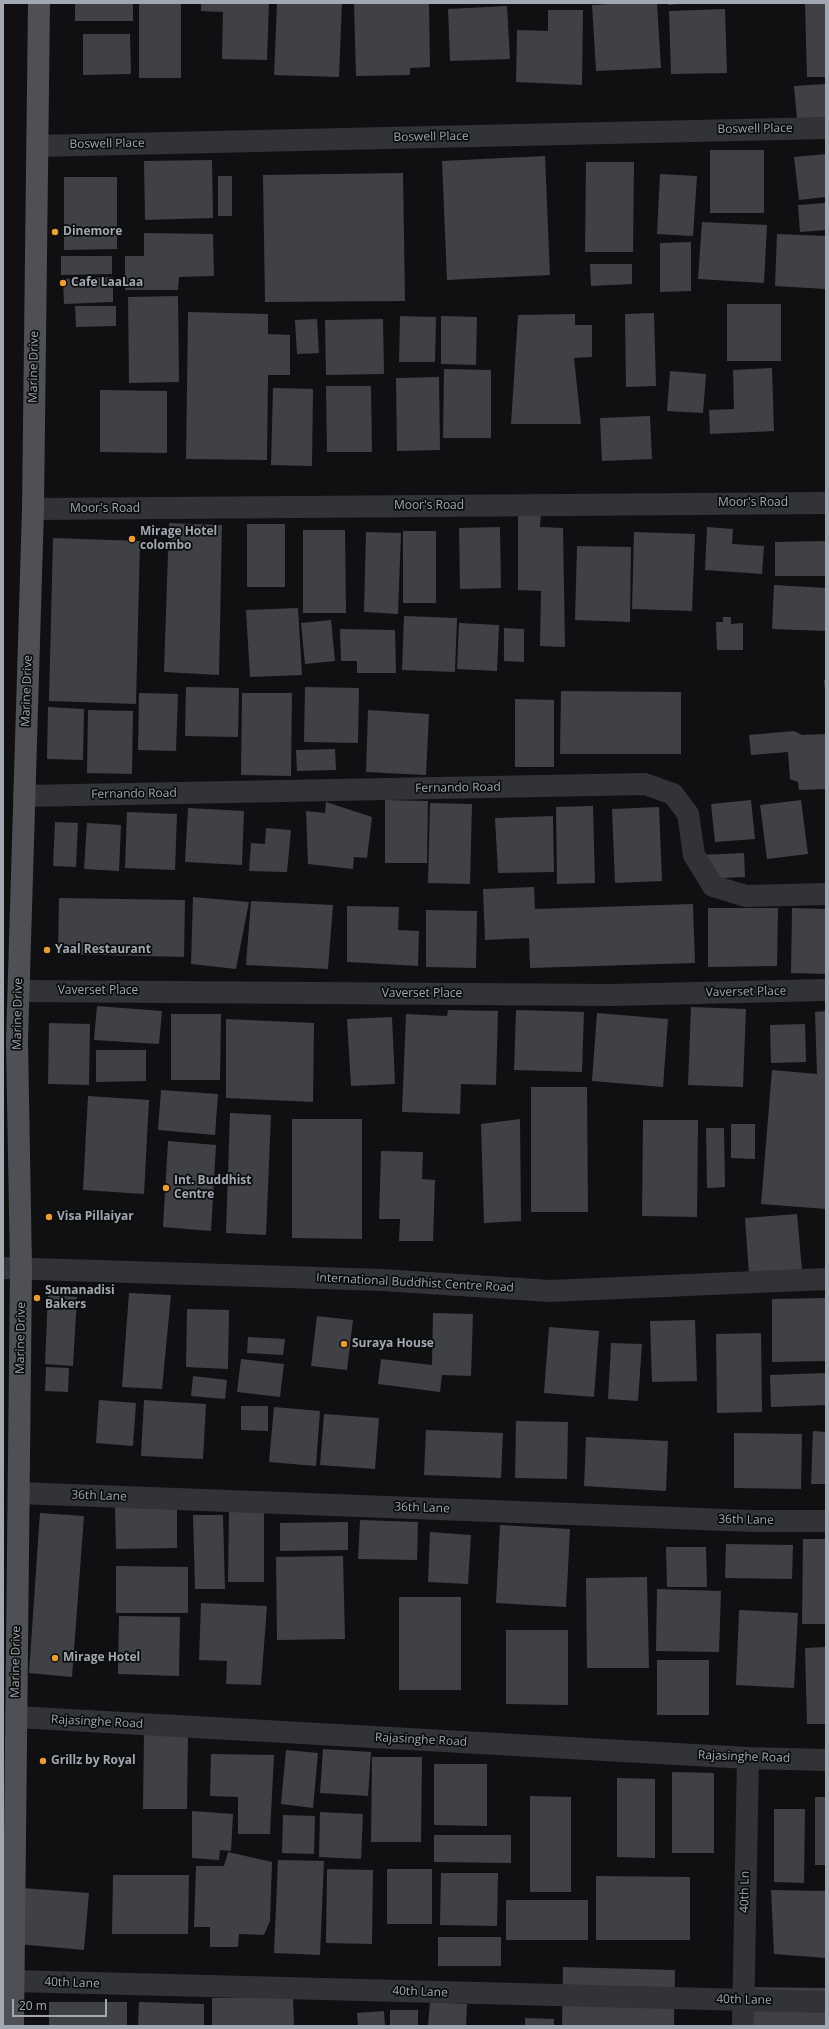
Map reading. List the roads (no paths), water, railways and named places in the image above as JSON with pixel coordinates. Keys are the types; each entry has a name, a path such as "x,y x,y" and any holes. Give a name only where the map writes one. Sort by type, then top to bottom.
{"main road":[{"name":"Marine Drive","path":"13,2026 19,1493 12,1268 33,509 39,3"}],"street":[{"name":"Boswell Place","path":"37,146 826,128"},
{"name":"Moor's Road","path":"33,509 826,503"},
{"name":"Fernando Road","path":"24,796 645,784 673,794 688,814 694,855 714,886 746,896 826,894"},
{"name":"Vaverset Place","path":"19,991 610,995 826,990"},
{"name":"International Buddhist Centre Road","path":"12,1268 383,1280 550,1291 826,1279"},
{"name":"36th Lane","path":"19,1493 753,1521 826,1521"},
{"name":"Rajasinghe Road","path":"16,1718 748,1758 826,1760"},
{"name":"40th Ln","path":"743,2026 748,1758"},
{"name":"40th Lane","path":"14,1981 826,2002"}],"place":[{"name":"Dinemore","path":"55,232"},
{"name":"Cafe LaaLaa","path":"63,283"},
{"name":"Mirage Hotel colombo","path":"132,539"},
{"name":"Yaal Restaurant","path":"47,950"},
{"name":"Int. Buddhist Centre","path":"166,1188"},
{"name":"Visa Pillaiyar","path":"49,1217"},
{"name":"Sumanadisi Bakers","path":"37,1298"},
{"name":"Suraya House","path":"344,1344"},
{"name":"Mirage Hotel","path":"55,1658"},
{"name":"Grillz by Royal","path":"43,1761"}]}
